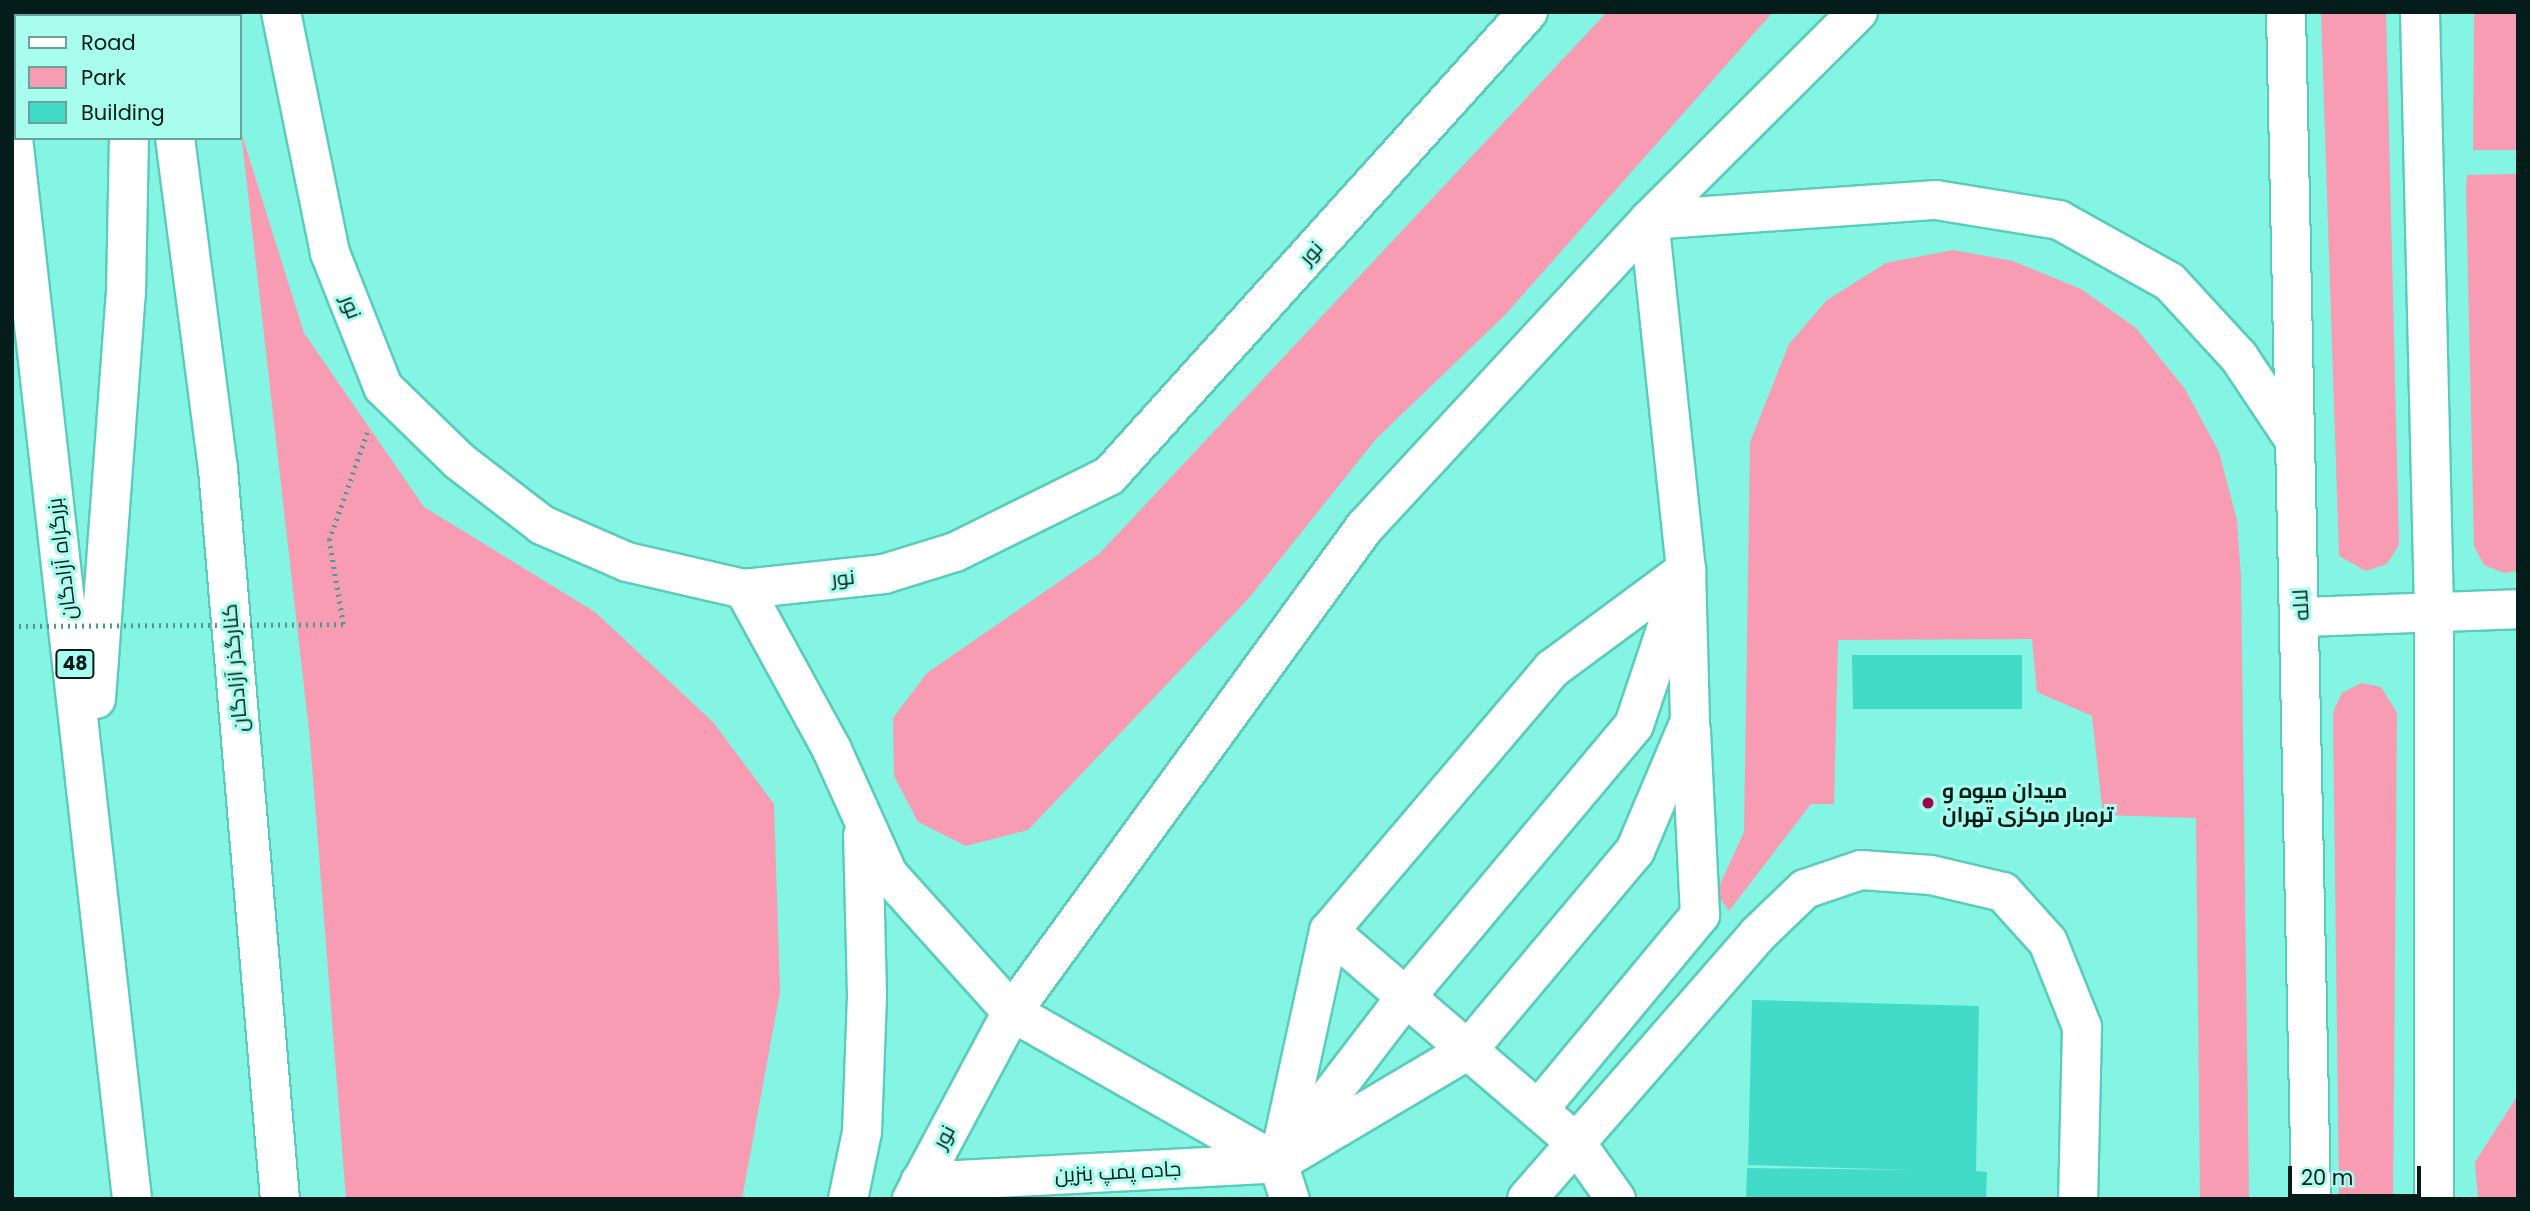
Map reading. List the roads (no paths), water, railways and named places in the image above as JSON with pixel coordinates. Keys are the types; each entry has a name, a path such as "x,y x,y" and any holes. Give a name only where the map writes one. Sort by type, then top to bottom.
{"main road":[{"name":"نور","path":"281,12 330,253 383,387 459,461 542,525 627,562 744,589 884,574 955,552 1109,476 1528,12"},
{"name":"نور","path":"916,1191 1012,1012 1364,528 1649,220 1858,12"},
{"name":"لاله","path":"2286,12 2291,435 2302,617 2311,1199"},
{"path":"2420,12 2434,610 2434,1199"},
{"name":"بزرگراه آزادگان","path":"12,129 89,792 132,1199"},
{"path":"89,792 126,293 129,140"},
{"name":"کنارگذر آزادگان","path":"175,140 218,469 280,1199"},
{"path":"1538,1110 1700,915 1690,721 1686,570 1649,220 1936,200 2059,220 2170,282 2239,356 2291,435"},
{"path":"1290,1199 1278,1163 1329,931 1552,669 1686,570"},
{"path":"1278,1163 1405,998 1634,725 1686,570"},
{"path":"744,589 832,750 862,822 888,873 1012,1012 1278,1163"},
{"path":"2302,617 2434,610 2518,609"},
{"path":"1278,1163 1467,1051 1635,850 1690,721"},
{"path":"848,1199 862,1132 867,995 862,822"},
{"path":"1527,1199 1805,889 1861,870 1931,875 2003,892 2048,942 2082,1027 2078,1199"},
{"path":"1329,931 1576,1143 1616,1199"},
{"name":"جاده پمپ بنزین","path":"916,1191 1278,1163"}],"place":[{"name":"میدان میوه و تره‌بار مرکزی تهران","path":"1928,803"}]}
